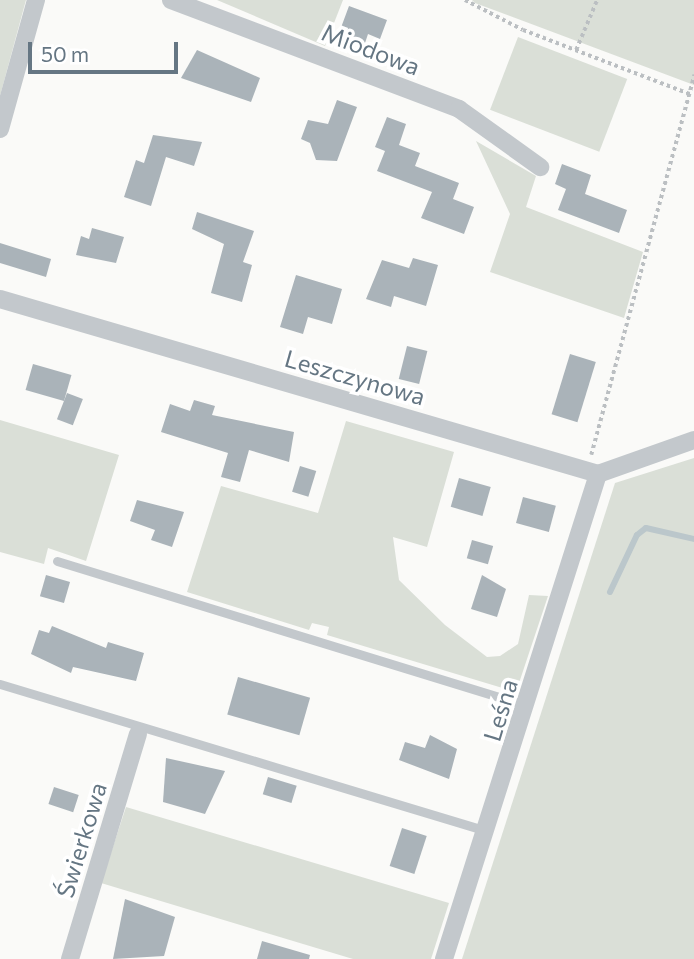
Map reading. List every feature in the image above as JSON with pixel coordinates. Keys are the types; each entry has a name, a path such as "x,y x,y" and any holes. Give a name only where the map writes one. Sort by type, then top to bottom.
{"street":[{"path":"0,129 36,0"},
{"name":"Miodowa","path":"172,0 459,109 540,167"},
{"name":"Leszczynowa","path":"0,299 592,472"},
{"path":"592,472 694,440"},
{"name":"Leśna","path":"443,959 489,832 592,472"},
{"name":"Świerkowa","path":"69,959 138,734"}],"lane":[{"path":"57,561 527,706"},
{"path":"0,684 489,832"}],"path":[{"path":"466,0 576,50 692,96"},
{"path":"576,50 597,0"},
{"path":"592,472 692,96 694,75"}],"shaded area":[{"path":"0,0 26,0 0,96"},
{"path":"217,0 343,0 325,46"},
{"path":"472,0 694,0 694,85 475,3"},
{"path":"518,37 627,79 599,152 490,110"},
{"path":"476,141 536,176 526,207 643,252 624,318 490,272 510,214"},
{"path":"0,420 119,455 86,561 48,548 44,564 0,552"},
{"path":"346,421 454,452 427,547 393,537 399,580 445,625 487,657 500,656 518,644 529,595 548,596 516,692 327,635 329,627 312,623 309,630 187,592 221,486 318,513"},
{"path":"694,458 694,959 462,959 615,483"},
{"path":"126,807 449,903 431,959 353,959 101,883"}],"building":[{"path":"349,6 387,20 380,39 368,34 365,43 339,33"},
{"path":"197,50 260,78 251,102 181,78"},
{"path":"337,100 357,107 337,161 316,160 310,143 301,139 308,120 328,124"},
{"path":"387,117 406,124 399,145 420,153 415,166 459,183 453,199 474,207 464,234 421,218 432,192 377,171 385,151 375,147"},
{"path":"153,135 202,142 194,166 166,157 151,206 124,197 136,160 144,163"},
{"path":"562,164 591,175 585,194 627,210 619,233 558,210 566,189 555,184"},
{"path":"197,212 254,231 243,262 252,265 242,302 211,293 224,244 192,229"},
{"path":"92,228 124,237 116,263 76,255 81,236 89,239"},
{"path":"0,243 51,259 46,277 0,263"},
{"path":"413,258 438,265 426,306 394,296 391,307 366,299 382,260 409,268"},
{"path":"296,275 342,289 332,324 308,317 303,334 280,327"},
{"path":"407,346 427,351 419,384 399,379"},
{"path":"570,354 596,362 577,422 552,414"},
{"path":"33,364 71,375 64,401 26,390"},
{"path":"67,393 83,399 73,425 57,419"},
{"path":"194,400 215,406 212,415 294,432 289,462 249,450 240,482 221,477 228,453 161,432 170,404 190,411"},
{"path":"300,466 316,471 308,497 292,492"},
{"path":"459,478 491,487 482,516 451,507"},
{"path":"523,497 556,506 549,532 516,523"},
{"path":"137,500 184,512 172,547 151,540 155,530 130,521"},
{"path":"472,540 493,546 488,564 467,558"},
{"path":"46,575 70,582 64,603 40,596"},
{"path":"482,575 506,589 497,617 471,609"},
{"path":"52,626 106,648 108,642 144,653 136,681 73,667 71,673 31,654 39,630 49,633"},
{"path":"238,677 310,698 299,735 227,714"},
{"path":"430,735 457,749 449,779 399,760 405,742 425,748"},
{"path":"166,758 225,771 205,814 163,802"},
{"path":"268,777 297,786 291,803 263,794"},
{"path":"54,787 79,795 73,812 48,804"},
{"path":"402,828 427,836 414,874 390,866"},
{"path":"125,899 175,917 164,956 113,959"},
{"path":"262,941 310,955 309,959 257,959"}],"waterway":[{"path":"610,592 637,535 646,528 694,539"}]}
